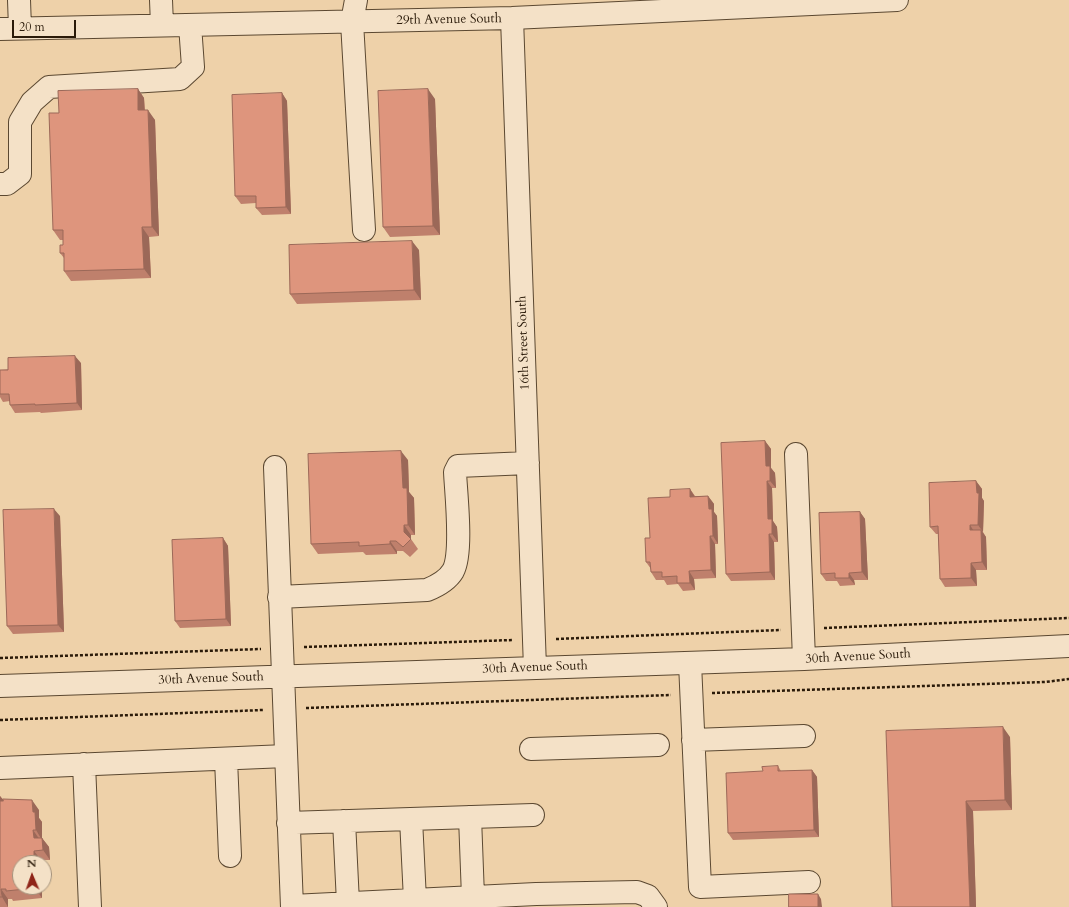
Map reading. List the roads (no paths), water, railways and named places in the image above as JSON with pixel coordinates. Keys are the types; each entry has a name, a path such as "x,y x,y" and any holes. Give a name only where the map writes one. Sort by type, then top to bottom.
{"street":[{"path":"10,28 19,0"},
{"path":"161,0 162,25"},
{"path":"356,0 352,22 364,230"},
{"name":"29th Avenue South","path":"10,28 512,18 572,8 897,0"},
{"name":"16th Street South","path":"512,18 535,668"},
{"path":"0,184 7,184 20,174 20,122 32,102 49,87 180,79 193,67 190,25"},
{"path":"796,454 804,660"},
{"path":"279,597 427,590 442,584 453,570 458,556 455,472 458,466 528,463"},
{"path":"274,467 292,906 473,897 637,892 648,896 654,902 656,907"},
{"name":"30th Avenue South","path":"0,686 804,660 1069,646"},
{"path":"690,663 690,694 700,887 809,882"},
{"path":"693,740 804,736"},
{"path":"531,749 658,745"},
{"path":"0,768 286,756"},
{"path":"226,759 230,856"},
{"path":"84,764 90,907"},
{"path":"288,823 533,815"},
{"path":"470,817 473,897"},
{"path":"412,819 415,900"},
{"path":"344,822 348,903"}]}
